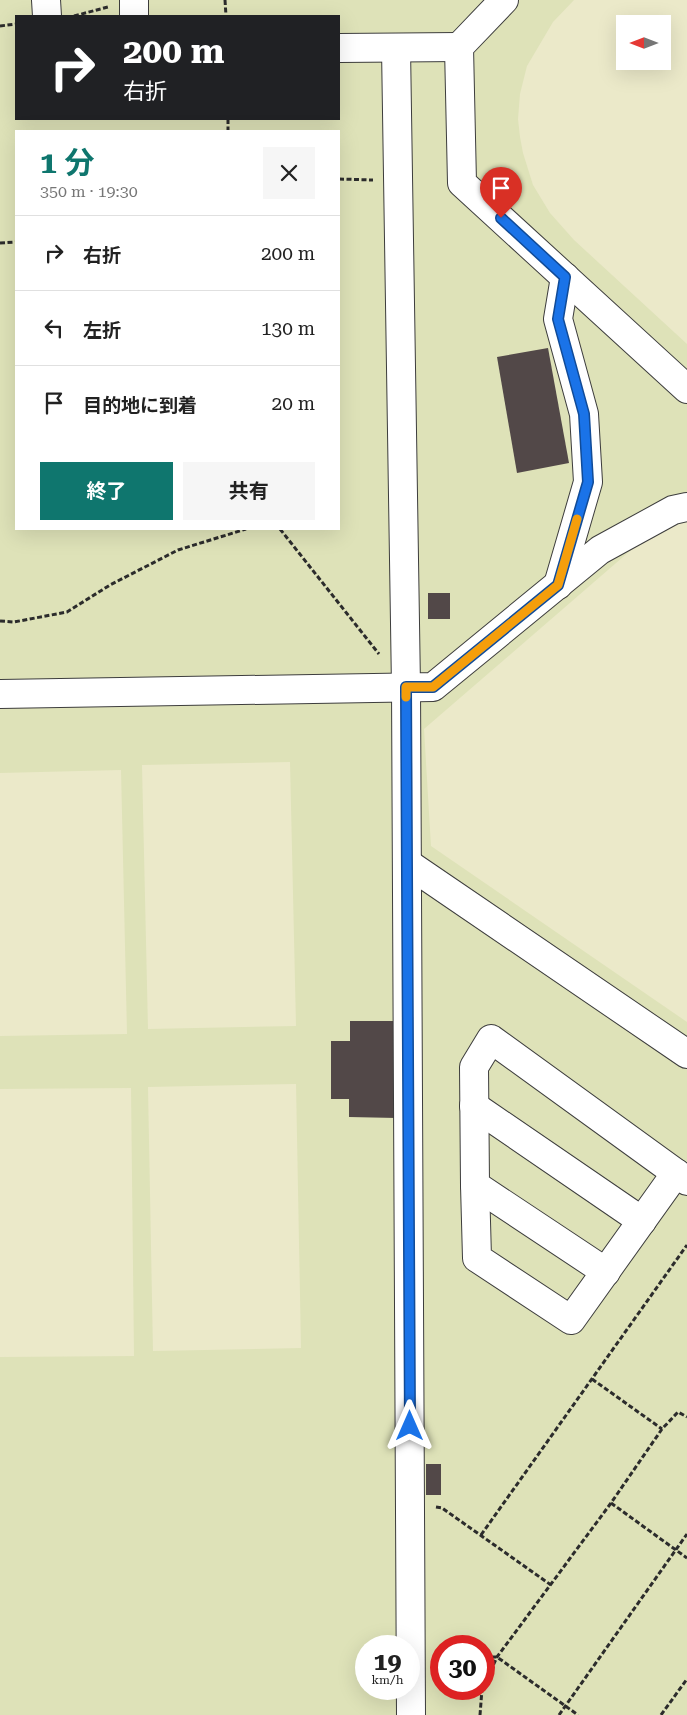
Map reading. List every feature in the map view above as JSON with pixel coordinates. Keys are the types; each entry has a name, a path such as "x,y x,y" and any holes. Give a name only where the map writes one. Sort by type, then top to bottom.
{"street":[{"path":"46,0 47,15"},
{"path":"504,0 459,47 462,183 687,388"},
{"path":"340,48 459,47"},
{"path":"396,48 406,687 411,1715"},
{"path":"558,585 588,482 584,414 558,319 565,277"},
{"path":"0,694 433,687 600,550 672,510 687,507"},
{"path":"407,863 687,1054"},
{"path":"491,1039 682,1177 642,1221 571,1320 477,1258 474,1106 474,1067 491,1039"},
{"path":"474,1106 642,1221"},
{"path":"475,1185 606,1272"}],"path":[{"path":"225,0 226,15"},
{"path":"80,15 126,7"},
{"path":"0,26 15,24"},
{"path":"340,180 399,180"},
{"path":"0,243 15,242"},
{"path":"0,621 14,622 67,612 110,584 178,550 243,530"},
{"path":"281,530 406,687"},
{"path":"481,1535 687,1245"},
{"path":"592,1379 662,1429"},
{"path":"495,1661 611,1503 662,1429 678,1412 687,1417"},
{"path":"611,1503 687,1558"},
{"path":"410,1504 442,1508 551,1585"},
{"path":"559,1715 687,1534"},
{"path":"497,1657 578,1715"},
{"path":"661,1715 687,1679"},
{"path":"480,1715 482,1700"}],"green space":[{"path":"0,0 687,0 687,1715 0,1715"}],"shaded area":[{"path":"574,0 687,0 687,344 574,240 550,213 533,185 523,153 518,119 520,94 527,66 553,22"},
{"path":"687,519 687,1022 431,846 424,729 638,544 671,524"},
{"path":"290,762 296,1026 148,1029 142,765"},
{"path":"121,770 127,1034 0,1036 0,773"},
{"path":"296,1084 301,1348 153,1351 148,1087"},
{"path":"131,1088 134,1356 0,1357 0,1089"}],"building":[{"path":"548,348 569,463 517,473 497,357"},
{"path":"428,593 450,593 450,619 428,619"},
{"path":"350,1021 397,1021 397,1118 349,1117 349,1099 331,1099 331,1041 350,1041"},
{"path":"426,1464 441,1464 441,1495 426,1495"}],"slow traffic":[{"path":"406,697 406,687 433,687 558,585 577,519"}],"route":[{"path":"410,1426 406,687 433,687 558,585 588,482 584,414 558,319 565,277 501,218"}]}
